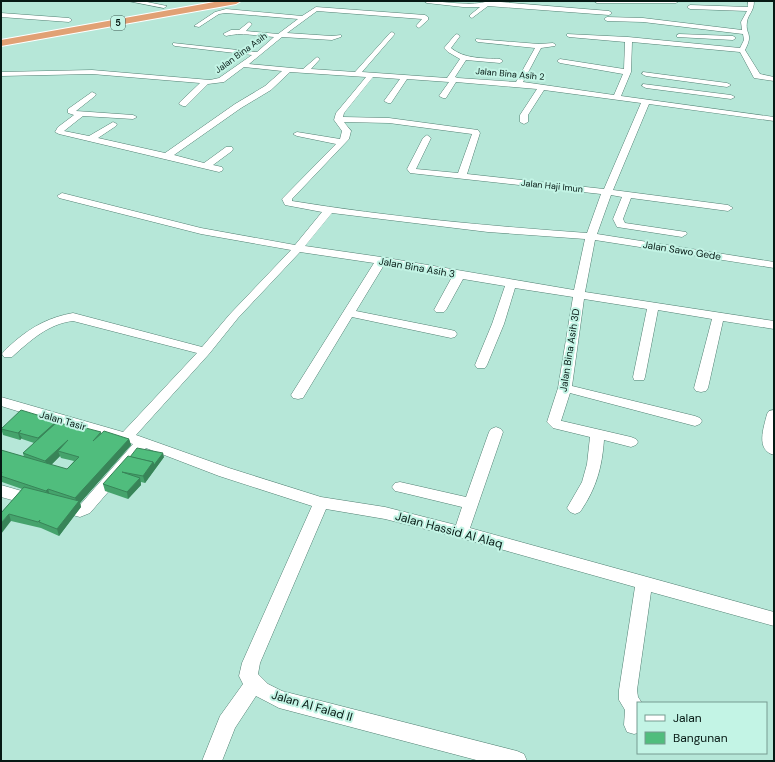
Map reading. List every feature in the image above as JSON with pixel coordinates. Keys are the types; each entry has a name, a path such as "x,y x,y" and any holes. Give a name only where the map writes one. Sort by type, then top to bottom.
{"highway":[{"name":"5","path":"1,38 67,28 212,1"},
{"name":"5","path":"1,42 73,31 236,1"}],"street":[{"path":"131,1 164,6"},
{"path":"597,1 676,1"},
{"path":"603,25 611,8 610,2"},
{"path":"732,2 751,4"},
{"path":"472,16 488,3"},
{"path":"408,15 425,5 463,5 488,3 603,25 631,38 742,50"},
{"path":"690,7 751,4"},
{"path":"742,50 747,40 744,22 751,4"},
{"path":"333,7 400,14"},
{"name":"Jalan Bina Asih","path":"1,74 73,72 109,73 205,83 221,80 317,9 333,7 425,17 425,20 419,26"},
{"path":"197,26 217,13 226,11 304,18"},
{"path":"1,15 69,20"},
{"path":"569,35 603,25 642,20 745,32"},
{"path":"241,32 249,24"},
{"path":"226,34 231,32 241,32 279,36 332,38 339,36"},
{"path":"357,74 392,34"},
{"path":"456,36 447,48 450,51 464,58 500,60"},
{"path":"631,38 704,36 747,40"},
{"path":"617,97 627,72 631,38"},
{"path":"478,40 540,46 553,45"},
{"path":"175,44 258,54"},
{"path":"518,84 540,46"},
{"path":"742,50 757,76 774,80"},
{"path":"443,96 464,58"},
{"path":"305,71 317,59"},
{"path":"560,62 591,65 627,72"},
{"name":"Jalan Bina Asih 2","path":"243,65 288,70 518,84 774,119"},
{"path":"167,156 238,106 268,88 288,70"},
{"path":"646,74 727,85"},
{"path":"338,120 340,114 371,75"},
{"path":"388,101 406,76"},
{"path":"684,107 688,79"},
{"path":"183,104 205,83"},
{"path":"646,86 731,97"},
{"path":"524,122 524,114 542,87"},
{"path":"92,94 71,111 81,114 133,116"},
{"name":"Jalan Bina Asih 3D","path":"631,442 558,425 554,422 564,388 579,294 591,236 607,192 646,101"},
{"path":"81,114 61,128 60,132 92,138 220,170"},
{"path":"338,120 366,119 475,132 462,176"},
{"path":"297,134 341,142 348,134 347,130 339,123 338,120"},
{"path":"92,138 113,124"},
{"name":"Jalan Haji Imun","path":"427,138 411,169 413,171 607,192 627,196 728,208"},
{"path":"126,147 135,142"},
{"name":"Jalan Sawo Gede","path":"341,142 287,199 288,203 292,205 329,210 488,229 591,236 774,265"},
{"path":"205,166 229,149"},
{"name":"Jalan Bina Asih 3","path":"62,196 194,229 297,248 381,260 511,284 718,318 774,325"},
{"path":"627,196 618,219 621,225 632,228 682,234"},
{"path":"126,437 205,351 234,316 268,282 329,210"},
{"path":"298,395 381,260"},
{"path":"440,310 459,275"},
{"path":"481,365 498,324 511,284"},
{"path":"639,377 653,307"},
{"path":"349,313 451,334"},
{"path":"8,354 28,336 41,327 60,318 73,317 205,351"},
{"path":"702,388 718,318"},
{"path":"564,388 695,421"},
{"name":"Jalan Tasir","path":"1,401 48,416 126,437"},
{"path":"774,414 769,440 770,447 774,450"},
{"path":"461,532 496,432"},
{"path":"575,508 586,494 595,468 597,434"},
{"name":"Jalan Hassid Al Alaq","path":"126,437 224,472 321,503 385,513 461,532 774,619"},
{"path":"1,491 51,505 80,511 85,509 143,442"},
{"path":"400,487 471,504"},
{"path":"212,761 227,722 253,684 248,676 251,662 321,503"},
{"path":"634,725 635,708 629,700 628,690 644,582"},
{"name":"Jalan Al Falad II","path":"253,684 263,692 279,699 517,761"}],"building":[{"path":"21,410 57,421 38,438 19,433 21,430 18,433 1,429"},
{"path":"57,422 80,429 82,427 101,432 93,441 104,431 129,439 75,498 48,489 46,491 1,476 1,450 67,469 79,457 58,451 68,440 45,461 23,453"},
{"path":"137,448 163,453 154,465 153,462 130,457"},
{"path":"128,456 153,462 143,476 122,472 140,478 127,492 103,484"},
{"path":"24,487 79,501 57,529 39,522 40,520 38,522 9,514 1,523 1,513"}]}
